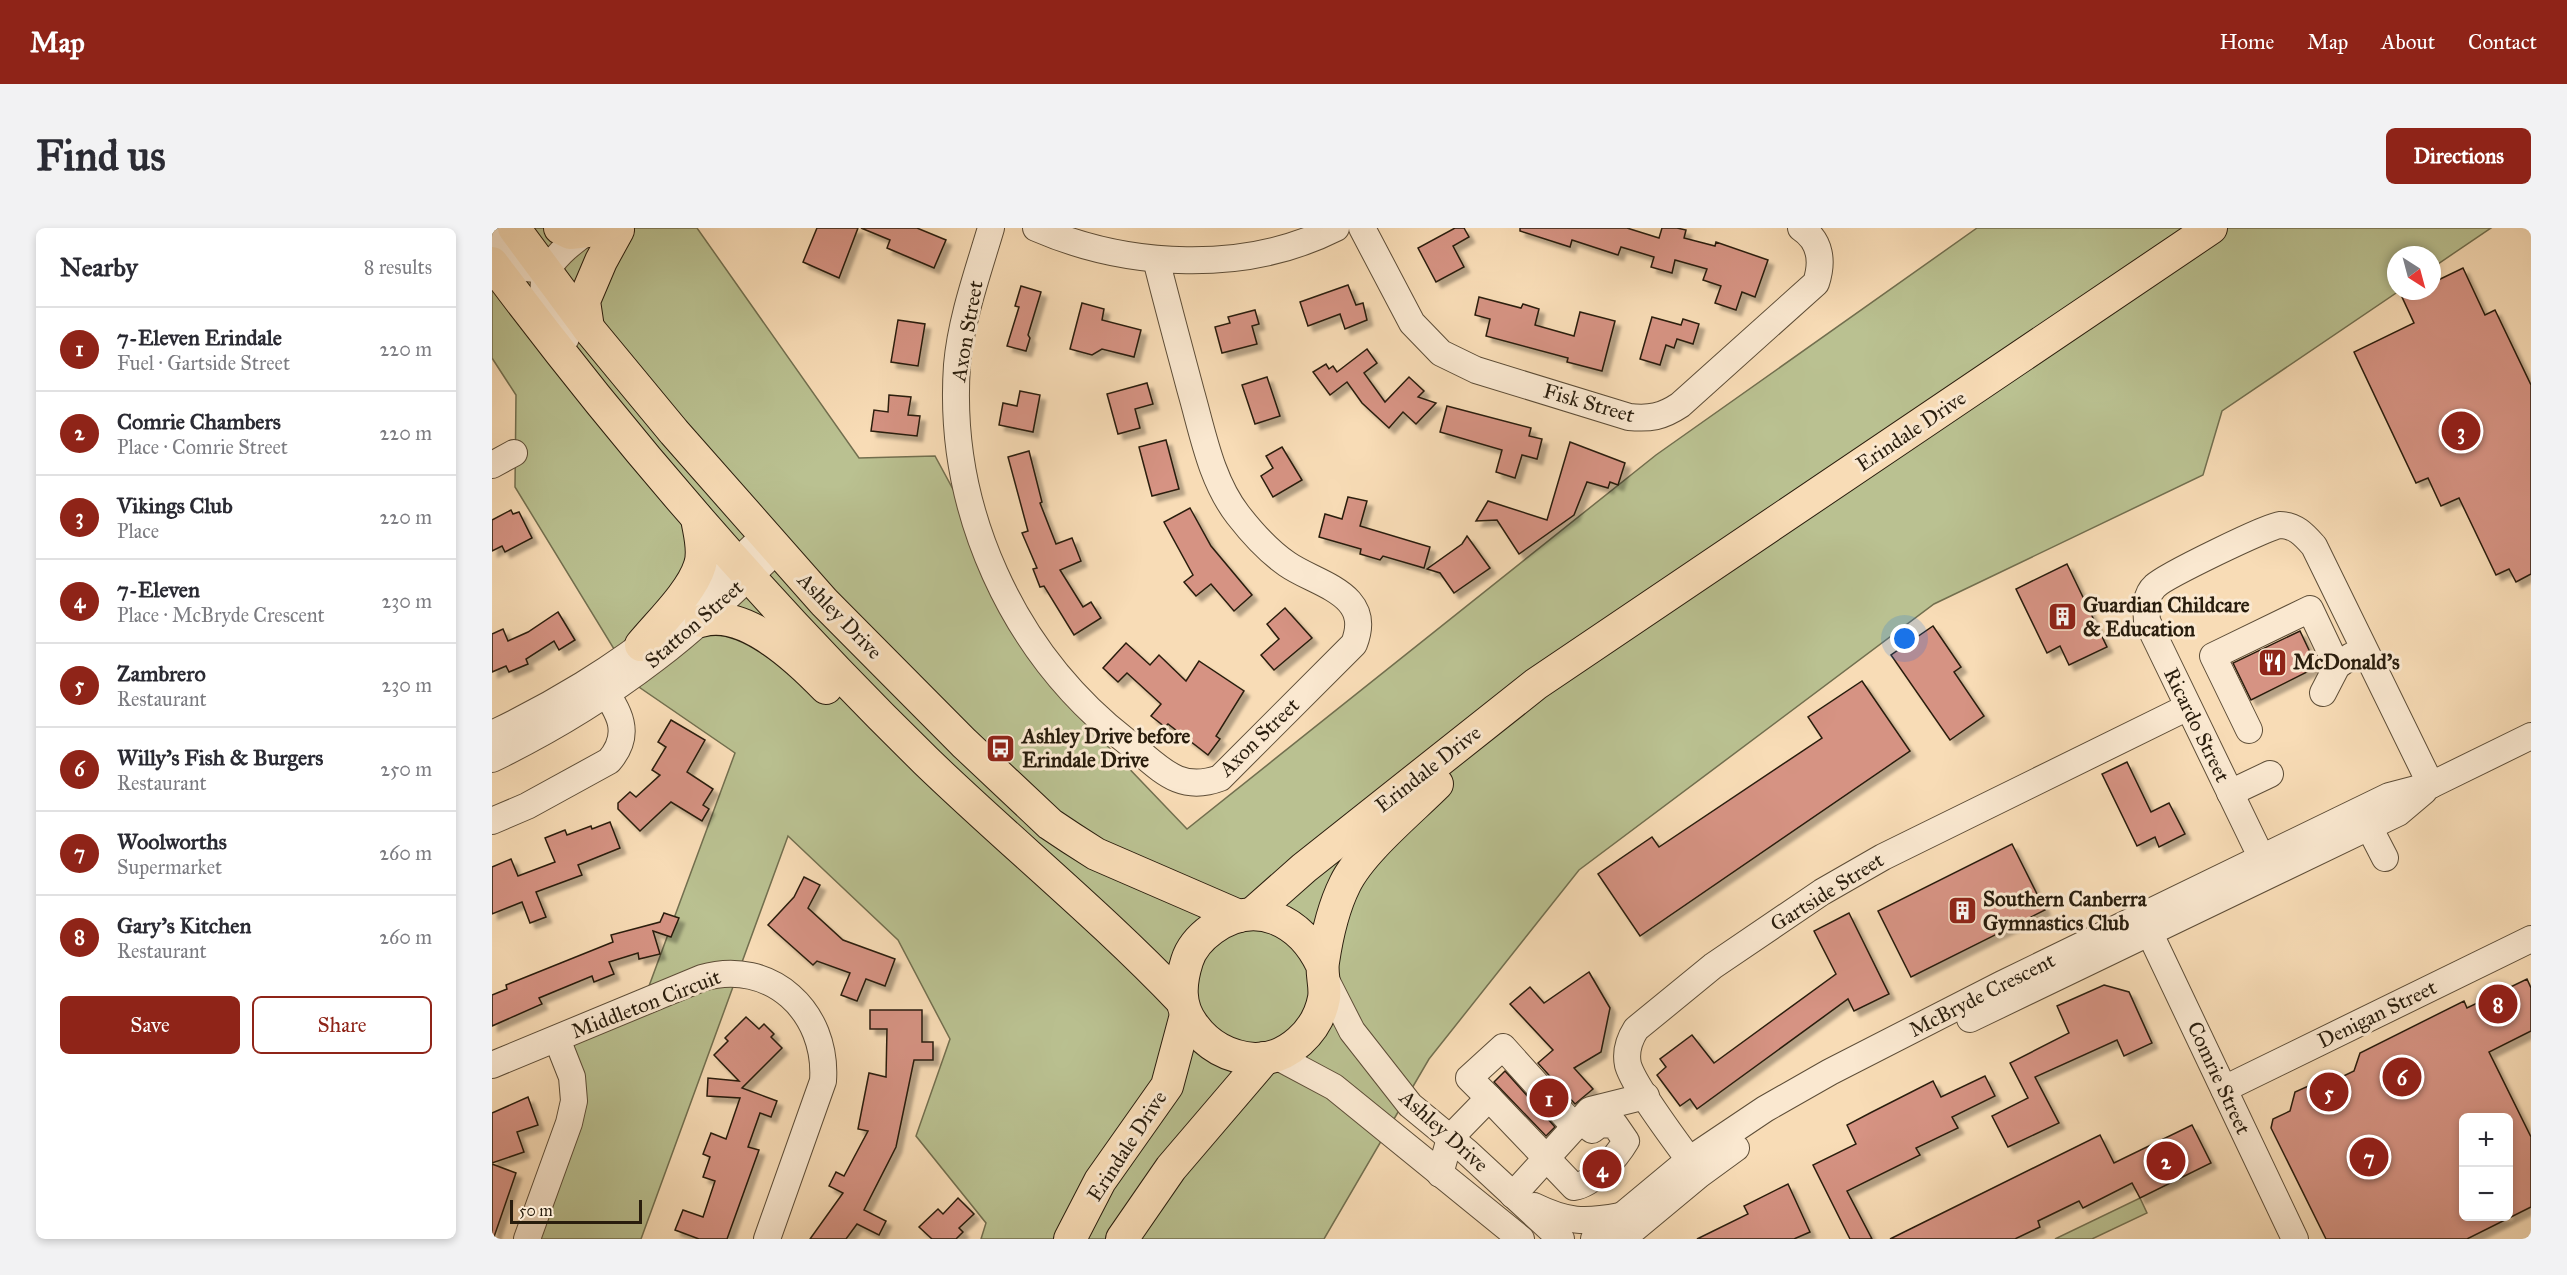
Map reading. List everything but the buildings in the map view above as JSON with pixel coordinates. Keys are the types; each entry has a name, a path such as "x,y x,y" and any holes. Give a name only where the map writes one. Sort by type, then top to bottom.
{"main road":[{"name":"Ashley Drive","path":"514,228 588,327 674,432 771,542 855,633 964,743 1050,824 1096,854 1245,915"},
{"name":"Erindale Drive","path":"1245,915 1527,691 2211,228"},
{"path":"588,327 584,301 596,229"},
{"name":"Ashley Drive","path":"492,263 550,341 621,429 742,570 820,666 853,700 927,761 1140,957 1184,1008"},
{"path":"641,645 694,578 701,564 702,549 697,518"},
{"path":"700,621 721,618 745,626 799,660 820,666"},
{"name":"Erindale Drive","path":"1324,972 1333,911 1346,881 1364,857 1438,783 1610,634"},
{"path":"1122,1239 1170,1168 1270,1057 1293,1047 1308,1034 1319,1017 1324,998 1324,972 1314,947 1300,932 1283,921 1245,915 1221,923 1202,937 1188,956 1182,978 1184,1008 1201,1037 1217,1049 1235,1056 1270,1057"},
{"name":"Erindale Drive","path":"1070,1239 1100,1181 1167,1086 1184,1008"}],"street":[{"name":"Axon Street","path":"991,228 966,314 957,363 956,414 961,466 968,497 992,570 1018,618 1068,686 1107,725 1173,777 1187,783 1201,785 1220,778 1354,644 1358,634 1358,621 1351,603 1337,590 1287,564 1260,541 1227,499 1207,451 1156,259"},
{"path":"1036,228 1095,249 1156,259 1223,260 1274,251 1336,228"},
{"name":"Fisk Street","path":"1362,228 1412,323 1441,353 1476,370 1629,417 1648,419 1665,415 1680,405 1816,283 1821,267 1819,249 1808,233 1801,228"},
{"path":"492,232 525,268 547,270 575,261 596,229"},
{"path":"547,270 541,293 548,312 615,401 621,429"},
{"name":"Ricardo Street","path":"2266,867 2147,621 2145,607 2149,595 2156,585 2171,576 2270,527 2291,527 2302,533 2314,546 2431,784"},
{"name":"Statton Street","path":"492,734 657,658 700,621 742,570 771,542"},
{"name":"Statton Street","path":"492,759 538,737 601,685 641,645 742,570"},
{"path":"2249,730 2213,656 2310,609 2337,666"},
{"path":"2323,693 2337,666 2364,648"},
{"path":"492,821 527,806 614,756 622,738 622,723 616,708 601,685"},
{"name":"Gartside Street","path":"1694,1167 1646,1096 1628,1064 1629,1039 1636,1029 1713,966 1822,892 1882,856 2188,707"},
{"name":"McBryde Crescent","path":"1594,1239 1629,1229 1694,1167 1750,1138 1833,1078 2266,867 2390,796 2431,784 2531,736"},
{"path":"2230,793 2270,774"},
{"name":"McBryde Crescent","path":"2266,867 2369,827 2398,813 2431,784"},
{"path":"2369,827 2385,858"},
{"name":"Comrie Street","path":"2146,925 2295,1239"},
{"name":"Denigan Street","path":"2224,1089 2531,939"},
{"name":"Middleton Circuit","path":"492,1065 702,978 722,972 756,976 788,995 809,1017 820,1038 825,1060 823,1081 767,1239"},
{"name":"Ashley Drive","path":"1324,972 1352,1031 1410,1105 1450,1138 1561,1239"},
{"name":"Middleton Circuit","path":"527,1239 569,1123 574,1101 572,1077 557,1039"},
{"path":"1503,1047 1578,1123 1592,1130 1600,1124 1615,1125 1626,1141 1621,1150 1585,1185 1574,1187 1489,1098 1469,1078 1503,1047"},
{"name":"Ashley Drive","path":"1270,1057 1334,1087 1521,1239"},
{"path":"1629,1229 1592,1221 1572,1221 1515,1197 1590,1110 1646,1096"},
{"path":"1440,1174 1450,1138 1489,1098"}],"green space":[{"path":"492,228 697,228 859,458 935,456 1072,709 1187,829 1656,455 1977,228 2491,228 2441,262 2441,246 2387,246 2387,299 2222,411 2203,475 1934,604 1579,870 1429,1059 1324,1239 981,1239 986,1223 916,1136 950,1039 898,940 788,836 641,1239 535,1239 581,1095 572,1041 649,986 735,753 636,685 515,487 516,395 492,358"},
{"path":"2140,1198 2147,1213 2092,1239 2055,1239"}],"place":[{"name":"Vikings Club","path":"2461,431"},
{"name":"Guardian Childcare & Education","path":"2062,617"},
{"name":"McDonald's","path":"2272,662"},
{"name":"Ashley Drive before Erindale Drive","path":"1001,748"},
{"name":"Southern Canberra Gymnastics Club","path":"1962,911"},
{"name":"Gary's Kitchen","path":"2498,1004"},
{"name":"Willy's Fish & Burgers","path":"2402,1077"},
{"name":"Zambrero","path":"2329,1092"},
{"name":"7-Eleven Erindale","path":"1549,1098"},
{"name":"Woolworths","path":"2369,1157"},
{"name":"Comrie Chambers","path":"2166,1161"},
{"name":"7-Eleven","path":"1602,1169"}]}
